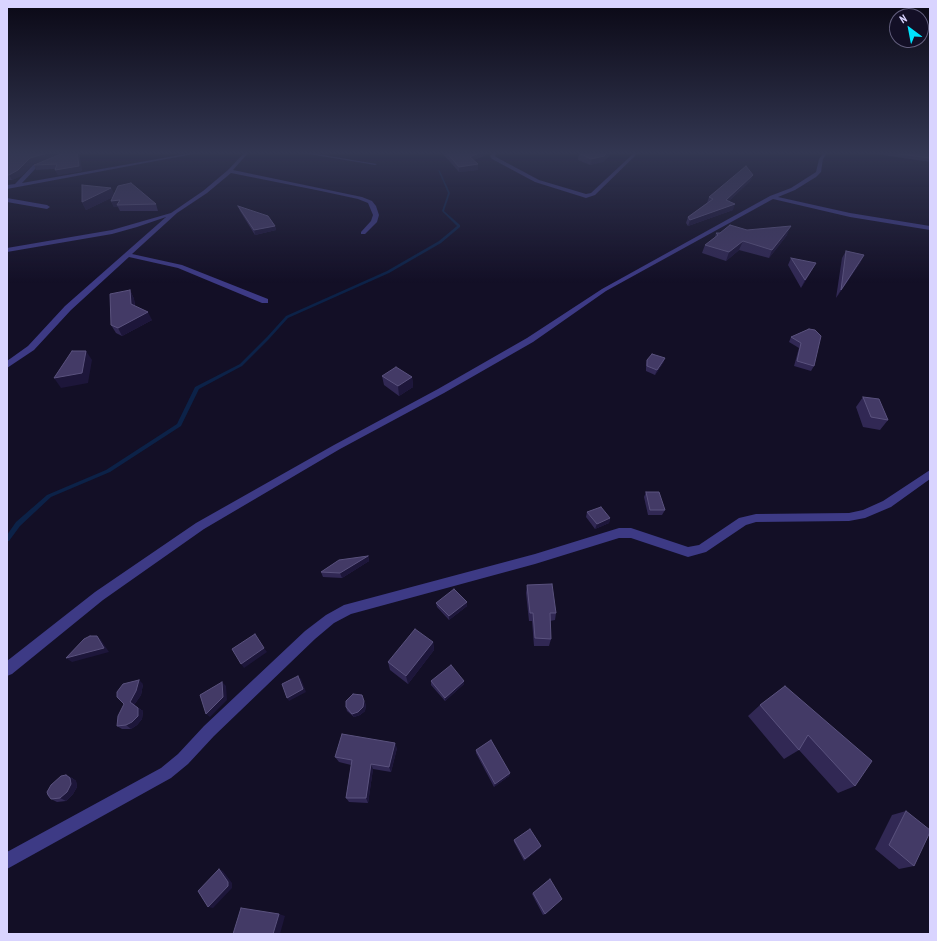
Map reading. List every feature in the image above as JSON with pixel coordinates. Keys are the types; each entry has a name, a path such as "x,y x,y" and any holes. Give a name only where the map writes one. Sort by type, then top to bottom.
{"street":[{"path":"7,365 31,348 68,308 175,212 199,196"},
{"path":"351,196 370,202 376,215 374,222 363,233"},
{"path":"7,669 99,596 200,526 337,447 442,391 530,340 604,290 672,254 775,196"},
{"path":"772,197 850,215 930,228"},
{"path":"7,200 47,207"},
{"path":"7,250 112,232 135,226 175,212"},
{"path":"128,255 180,266 265,301"},
{"path":"7,861 166,772 183,759 209,731 310,635 330,619 348,609 535,559 619,533 631,534 688,552 702,549 743,521 756,518 849,517 865,514 887,504 930,474"}],"building":[{"path":"82,196 95,196 82,202"},
{"path":"113,196 146,196 156,204 117,205 120,200 111,201"},
{"path":"730,196 726,200 735,204 690,220 688,217 713,199 709,197"},
{"path":"238,206 268,216 275,226 254,230"},
{"path":"730,225 747,230 791,226 772,250 743,241 729,252 705,245 718,235 716,233 720,233"},
{"path":"846,251 864,255 841,290"},
{"path":"791,258 816,263 805,280"},
{"path":"130,290 131,304 148,312 118,328 111,325 110,294"},
{"path":"809,329 815,330 821,336 814,366 797,361 801,343 791,337"},
{"path":"72,351 86,351 82,373 54,378"},
{"path":"652,354 665,358 657,370 647,366 647,360"},
{"path":"396,367 412,377 398,386 382,376"},
{"path":"863,397 879,399 888,420 871,417"},
{"path":"646,492 659,492 665,510 650,510"},
{"path":"601,507 610,518 597,524 587,512"},
{"path":"368,556 340,573 321,572 339,560"},
{"path":"552,584 556,613 550,613 551,639 535,638 533,613 530,613 527,585"},
{"path":"454,589 467,602 449,616 436,603"},
{"path":"415,629 433,642 406,676 388,662"},
{"path":"255,634 264,648 241,664 232,649"},
{"path":"90,636 97,636 104,648 66,658 84,639"},
{"path":"451,665 464,681 445,698 431,681"},
{"path":"298,676 303,689 287,698 282,684"},
{"path":"139,680 136,691 130,702 138,708 138,716 126,725 117,726 118,716 124,704 117,697 117,692 123,684"},
{"path":"222,682 223,697 206,714 200,695"},
{"path":"785,686 872,761 855,786 808,735 799,750 760,705"},
{"path":"353,694 362,695 364,701 363,707 358,712 352,714 346,707 346,701"},
{"path":"342,734 395,743 389,767 371,764 366,798 346,798 352,760 335,757"},
{"path":"491,740 510,773 495,784 476,750"},
{"path":"66,775 70,778 71,784 67,792 60,798 51,799 47,792 51,785 61,776"},
{"path":"906,811 930,830 914,866 889,845"},
{"path":"530,829 541,846 525,859 514,840"},
{"path":"219,869 228,882 228,886 208,907 198,891"},
{"path":"550,879 562,899 545,914 533,893"},
{"path":"241,908 279,914 273,934 233,934"}],"waterway":[{"path":"7,539 18,524 49,496 108,471 179,425 197,388 241,365 287,317 388,272 440,242 459,226 443,211 448,196"}]}
